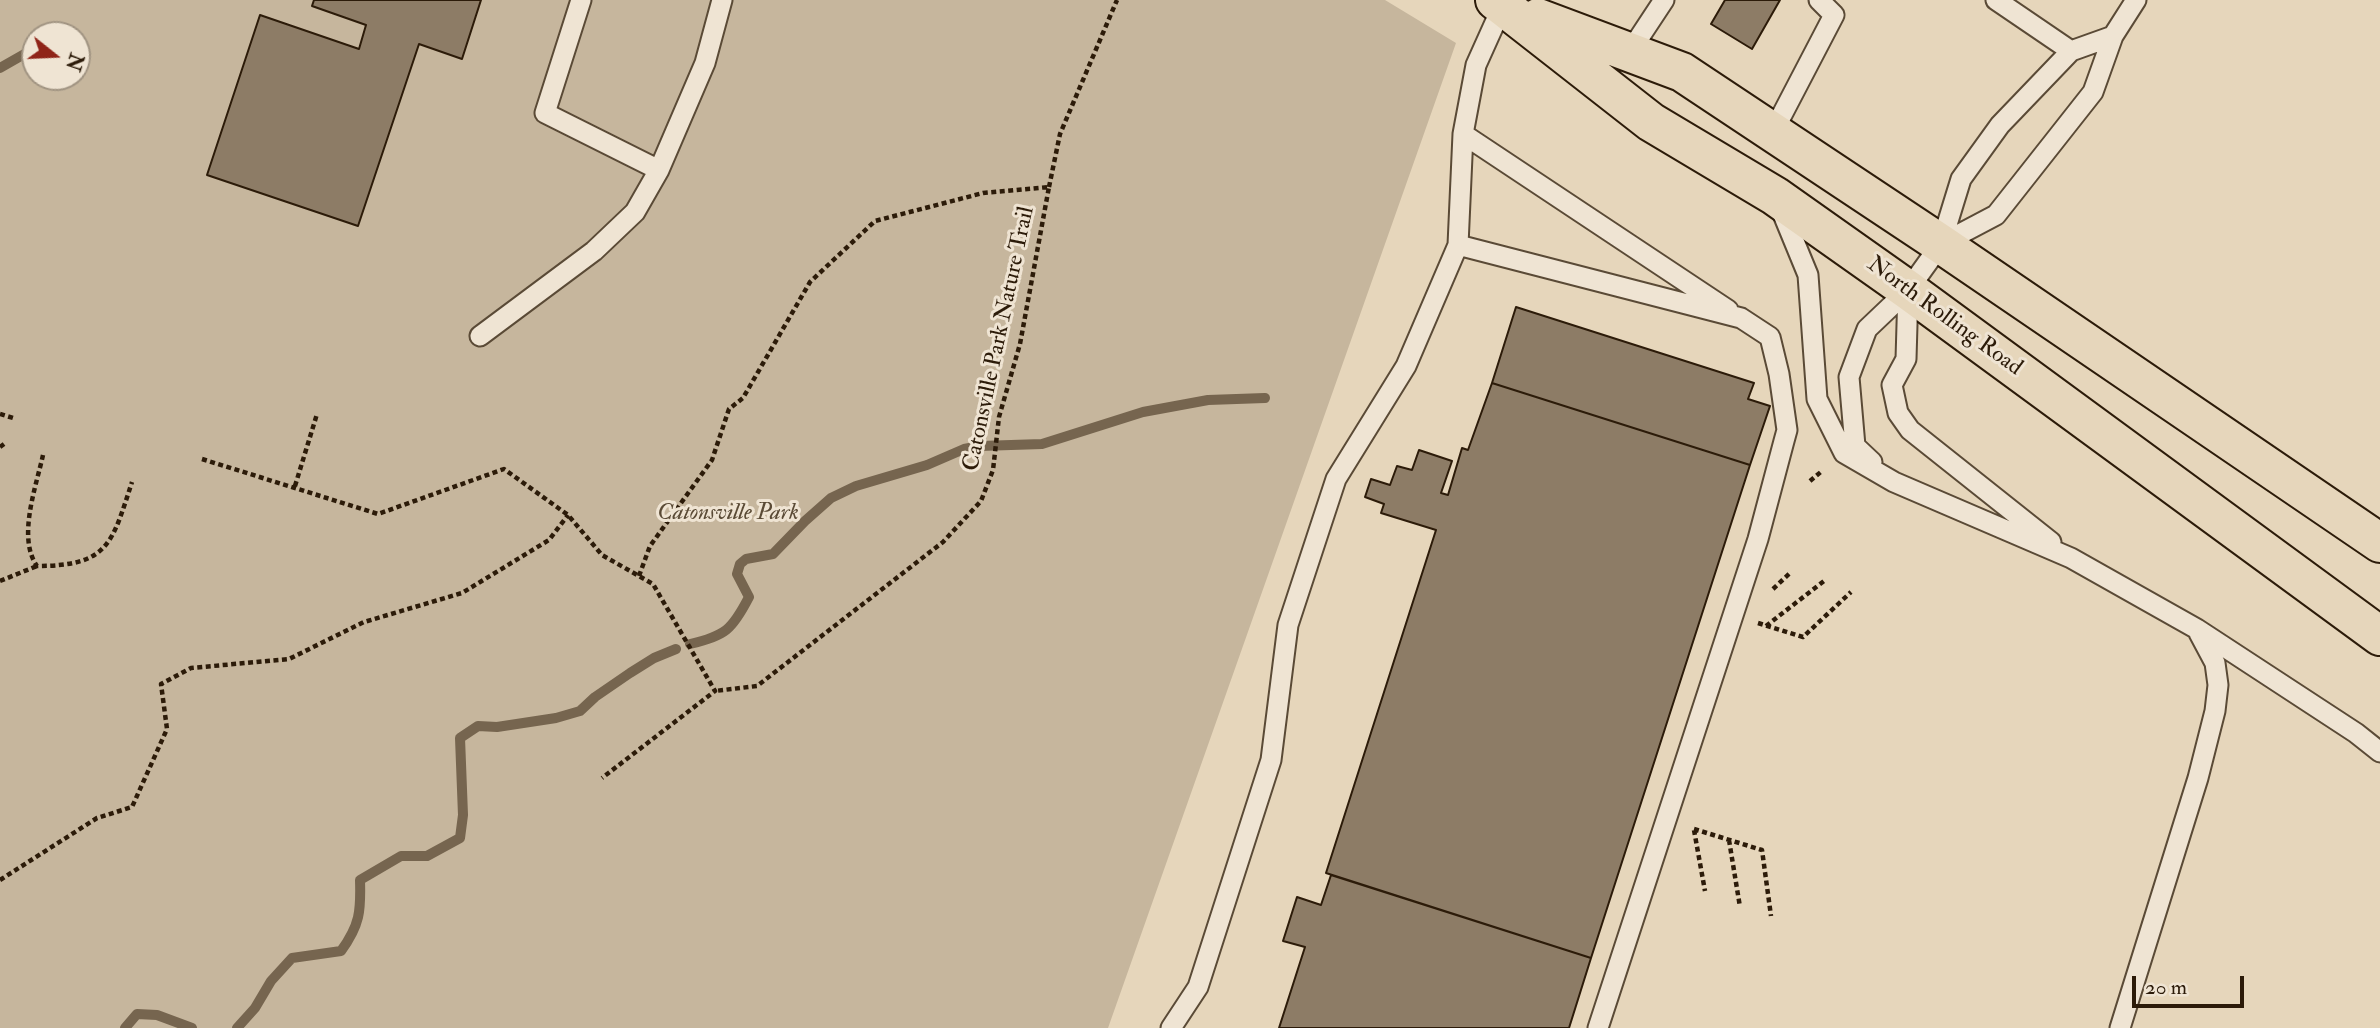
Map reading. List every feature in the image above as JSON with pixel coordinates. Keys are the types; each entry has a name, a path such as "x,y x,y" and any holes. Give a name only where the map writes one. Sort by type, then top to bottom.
{"main road":[{"path":"1499,2 1682,72 1941,244 2380,543"},
{"name":"North Rolling Road","path":"1499,2 1651,122 1775,196 1908,290 2380,636"}],"lane":[{"path":"581,0 545,113 659,170"},
{"path":"480,336 594,251 635,212 659,170 705,63 722,0"},
{"path":"1629,52 1664,0"},
{"path":"1773,132 1834,15 1819,0"},
{"path":"1996,0 2071,51"},
{"path":"1941,244 1996,215 2093,92 2113,36 2136,0"},
{"path":"1171,1028 1198,987 1271,760 1288,625 1336,480 1406,366 1458,245 1463,134 1476,65 1499,2"},
{"path":"1894,482 1855,446 1849,377 1867,329 1908,290 1941,244 1961,179 2000,125 2071,51 2113,36"},
{"path":"1463,134 1770,337 1779,374 1787,430 1758,539 1598,1028"},
{"path":"1775,196 1808,275 1817,399 1844,453 1894,482 2071,558 2197,629 2356,733 2380,752"},
{"path":"1458,245 1741,318"},
{"path":"1908,290 1906,359 1892,385 1898,414 1910,430 2071,558"},
{"path":"2120,1028 2198,778 2215,711 2218,685 2215,663 2197,629"}],"path":[{"name":"Catonsville Park Nature Trail","path":"715,691 757,686 943,542 981,501 993,470 999,417 1020,344 1059,134 1117,0"},
{"name":"Catonsville Park Nature Trail","path":"639,576 650,546 712,460 729,409 743,398 810,282 875,221 984,194 1049,187"},
{"path":"0,414 13,418"},
{"path":"295,486 317,414"},
{"path":"37,566 30,556 27,533 43,455"},
{"path":"202,459 378,513 504,469 568,515 602,555 653,583 715,691 602,778"},
{"path":"0,581 37,566 82,562 104,550 117,529 132,482"},
{"path":"0,880 97,818 132,807 167,729 161,684 191,668 289,659 364,622 462,593 549,540 568,515"},
{"path":"1766,626 1824,581"},
{"path":"1734,611 1766,626 1803,637 1851,592"},
{"path":"1663,829 1694,829 1762,850 1771,916"},
{"path":"1694,829 1705,891"},
{"path":"1728,840 1740,907"}],"green space":[{"name":"Catonsville Park","path":"0,0 1385,0 1456,43 1108,1028 0,1028"}],"building":[{"path":"314,0 481,0 462,59 419,44 358,226 207,175 260,15 359,49 366,25 312,6"},
{"path":"1725,0 1780,0 1752,49 1711,24"},
{"path":"1516,307 1754,383 1748,399 1770,406 1750,465 1492,383"},
{"path":"1492,383 1750,465 1591,958 1326,873 1436,530 1381,513 1384,504 1365,497 1371,479 1390,485 1397,466 1412,470 1419,450 1452,461 1441,493 1448,495 1462,448 1468,450"},
{"path":"1331,875 1591,958 1569,1028 1279,1028 1305,947 1283,941 1297,897 1321,905"}],"waterway":[{"path":"0,68 21,56"},
{"path":"690,644 720,634 738,617 749,597 737,574 740,564 746,559 773,554 831,498 856,486 927,465 964,449 1042,444 1143,412 1208,400 1265,398"},
{"path":"237,1028 255,1008 271,981 292,958 341,951 358,917 360,880 401,856 427,856 460,838 463,815 460,738 478,726 497,727 556,718 580,711 630,673 654,658 676,649"},
{"path":"125,1028 137,1014 157,1015 192,1028"}]}
